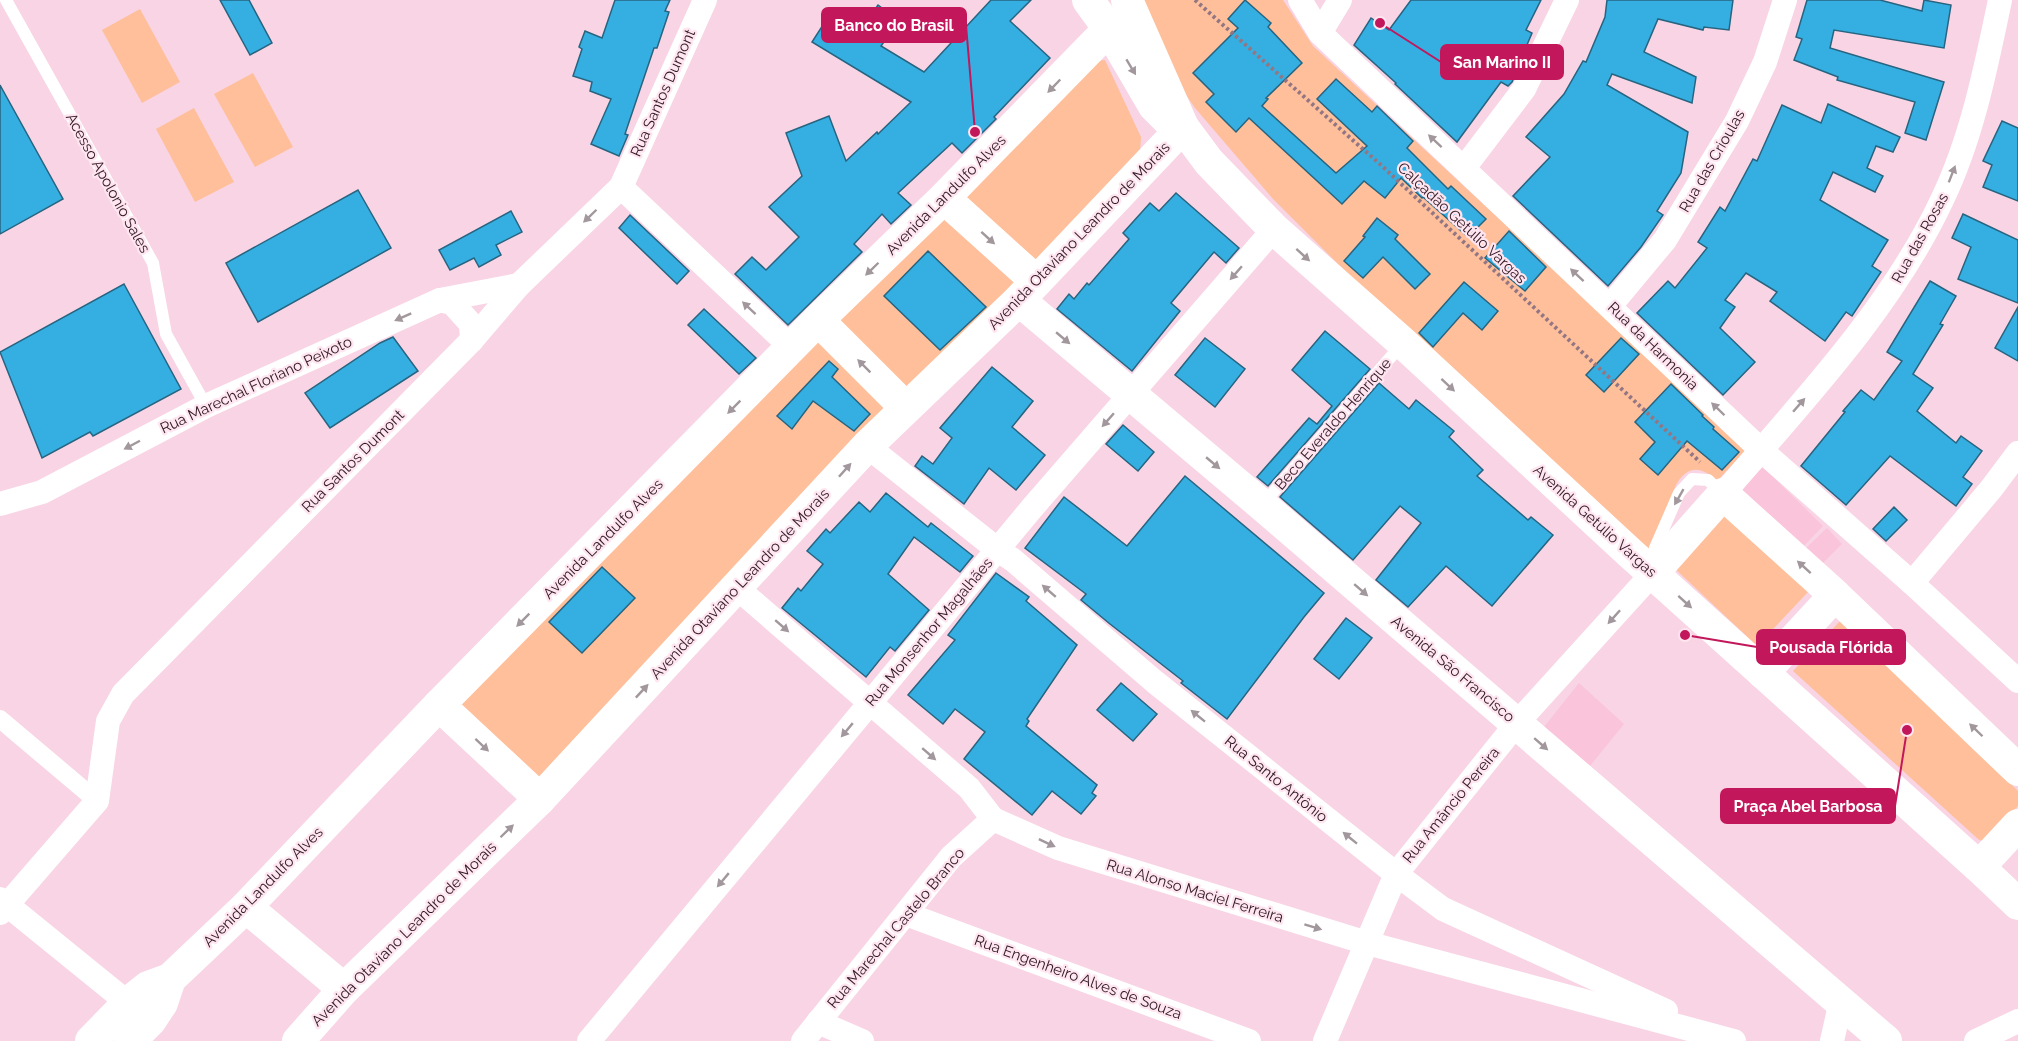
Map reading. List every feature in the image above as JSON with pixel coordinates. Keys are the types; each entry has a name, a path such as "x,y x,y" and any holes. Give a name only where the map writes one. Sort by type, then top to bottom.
{"street":[{"name":"Rua Santos Dumont","path":"97,801 108,721 123,694 472,340 519,285 621,187 705,0"},
{"name":"Avenida Getúlio Vargas","path":"1088,0 1109,29 1154,106 1170,122 1183,127"},
{"name":"Avenida Getúlio Vargas","path":"1127,0 1183,127 1209,162 1274,229 1655,571 1763,673 2018,904"},
{"name":"Rua da Harmonia","path":"1300,0 1320,33 1761,450 1912,583 2018,681"},
{"path":"1320,33 1341,0"},
{"path":"1464,168 1524,89 1567,0"},
{"name":"Rua das Crioulas","path":"1610,306 1665,240 1737,122 1765,62 1785,0"},
{"name":"Rua das Rosas","path":"1715,481 1761,450 1808,396 1898,280 1943,200 1967,135 1988,58 2000,0"},
{"name":"Avenida Landulfo Alves","path":"91,1041 136,1022 148,987 170,979 246,907 439,705 818,320 944,198 1109,29"},
{"name":"Avenida Otaviano Leandro de Morais","path":"298,1041 344,989 540,799 867,446 1027,291 1183,127"},
{"path":"621,187 792,348"},
{"name":"Avenida São Francisco","path":"944,198 1027,291 1131,394 1886,1041"},
{"name":"Rua Monsenhor Magalhães","path":"589,1041 998,550 1274,229"},
{"name":"Rua Marechal Floriano Peixoto","path":"0,504 42,492 206,406 440,300 519,285"},
{"path":"440,300 453,303 471,324 472,340"},
{"path":"818,320 906,408"},
{"name":"Rua Santo Antônio","path":"867,446 1013,560 1155,682 1443,909 1732,1040"},
{"path":"1912,583 1991,489 2018,453"},
{"path":"1715,481 2018,770"},
{"name":"Rua Amâncio Pereira","path":"1325,1041 1396,874 1517,723 1655,571 1715,481"},
{"name":"Rua Alonso Maciel Ferreira","path":"737,588 969,788 993,819 1058,848 1367,944 1732,1040"},
{"path":"1763,673 1835,595"},
{"path":"439,705 540,799"},
{"path":"0,719 97,801 3,906 136,1022"},
{"name":"Rua Marechal Castelo Branco","path":"803,1041 951,857 993,819"},
{"path":"1979,867 2018,825"},
{"path":"246,907 344,989"},
{"name":"Rua Engenheiro Alves de Souza","path":"906,914 1250,1041"},
{"path":"1832,1041 1841,1001"},
{"path":"1976,1041 2018,1021"},
{"path":"818,1022 862,1041"}],"lane":[{"name":"Acesso Apolonio Sales","path":"6,0 153,263 166,334 206,406"},
{"name":"Beco Everaldo Henrique","path":"1262,505 1403,344"}],"path":[{"name":"Calçadão Getúlio Vargas","path":"1195,0 1382,165 1715,481"}],"shaded area":[{"path":"1139,0 1283,0 1313,46 1522,240 1750,446 1717,481 1700,470 1690,471 1680,478 1657,537 1647,550 1397,323 1273,199 1195,108 1173,76"},
{"path":"140,9 180,82 142,103 102,30"},
{"path":"1105,60 1141,137 1140,153 1034,267 959,194 1093,61"},
{"path":"253,73 293,147 255,167 214,94"},
{"path":"194,108 234,182 195,202 156,129"},
{"path":"947,208 1024,283 908,391 836,318"},
{"path":"821,339 888,406 536,781 435,689"},
{"path":"1763,467 1823,526 1799,551 1739,492"},
{"path":"1723,510 1809,591 1757,646 1671,565"},
{"path":"1827,528 1842,544 1818,568 1802,552"},
{"path":"1843,618 2018,791 2018,806 1986,839 1982,841 1978,839 1793,671"},
{"path":"1579,683 1624,724 1585,772 1540,732"}],"building":[{"path":"220,0 249,0 272,43 250,55"},
{"path":"615,0 670,0 665,11 669,12 657,48 654,48 625,134 628,135 619,156 591,144 611,99 590,91 592,82 573,76 585,31 602,38"},
{"path":"991,0 1031,0 1010,21 1050,58 994,117 996,119 962,153 952,143 898,193 911,205 891,224 882,214 854,244 862,252 788,325 735,274 752,257 766,270 799,237 769,207 802,176 786,133 829,116 846,161 911,102 812,42 830,14 859,32 878,5 899,21 881,46 924,72"},
{"path":"1245,0 1271,23 1268,27 1302,63 1266,98 1268,99 1262,106 1336,173 1367,146 1317,99 1336,79 1372,112 1377,106 1413,141 1407,148 1448,189 1451,186 1486,219 1468,237 1401,178 1385,198 1364,181 1342,204 1249,118 1236,132 1206,102 1214,94 1193,73 1238,28 1228,19"},
{"path":"1411,0 1541,0 1526,30 1532,33 1512,82 1508,86 1501,82 1457,142 1354,45 1371,18 1389,30"},
{"path":"1607,0 1733,0 1729,30 1704,27 1703,30 1658,19 1644,52 1696,77 1692,103 1612,74 1607,85 1688,132 1681,173 1657,211 1663,215 1641,247 1608,286 1513,196 1550,157 1526,137 1564,94 1583,61 1586,62 1605,17"},
{"path":"1807,0 1880,0 1922,11 1924,0 1951,5 1944,48 1834,30 1830,48 1944,82 1926,140 1905,133 1915,102 1837,80 1838,77 1794,60 1802,39 1796,37"},
{"path":"0,85 63,199 0,234"},
{"path":"1828,104 1900,137 1893,152 1876,146 1867,168 1883,176 1875,192 1833,172 1820,200 1888,240 1872,266 1881,272 1852,316 1846,312 1825,341 1770,301 1777,292 1746,273 1725,300 1735,307 1720,328 1755,362 1723,395 1637,313 1668,281 1675,288 1707,248 1698,242 1720,207 1725,211 1753,159 1757,161 1782,105 1821,123"},
{"path":"2002,121 2018,128 2018,201 1983,187 1992,165 1983,161"},
{"path":"358,190 391,248 258,322 226,263"},
{"path":"1176,193 1239,248 1226,263 1214,252 1171,303 1180,311 1132,371 1057,309 1069,294 1074,299 1087,283 1089,285 1129,239 1123,233 1150,203 1159,211"},
{"path":"511,211 522,232 496,245 501,255 479,267 474,258 450,270 439,250"},
{"path":"1963,214 2018,240 2018,303 1958,279 1971,247 1952,238"},
{"path":"630,215 689,271 677,284 619,228"},
{"path":"1377,218 1398,235 1395,239 1430,274 1415,289 1383,257 1363,278 1344,261 1365,237 1363,236"},
{"path":"1509,231 1546,267 1525,291 1485,258"},
{"path":"928,251 986,307 940,350 884,296"},
{"path":"1930,281 1956,296 1940,324 1943,325 1913,374 1933,388 1917,411 1956,443 1961,436 1982,451 1963,477 1972,484 1956,506 1890,456 1846,505 1801,466 1861,390 1874,400 1902,361 1887,352"},
{"path":"1464,282 1498,311 1482,330 1463,313 1433,347 1419,333"},
{"path":"124,284 181,389 93,436 90,432 42,458 0,352"},
{"path":"2018,307 2018,361 1995,348"},
{"path":"704,309 756,358 739,374 688,325"},
{"path":"1325,331 1370,369 1268,486 1257,477 1309,418 1317,424 1332,406 1292,370"},
{"path":"393,337 418,371 330,428 305,393 380,343"},
{"path":"1205,338 1245,369 1215,407 1175,375"},
{"path":"1621,338 1639,354 1604,392 1586,375"},
{"path":"829,361 838,369 832,377 870,414 854,431 813,401 792,429 777,416"},
{"path":"992,367 1033,401 1012,427 1045,455 1016,490 989,468 964,504 915,466 922,456 933,464 952,438 940,428"},
{"path":"1379,383 1409,409 1416,400 1454,431 1449,437 1483,470 1477,476 1528,520 1531,517 1553,535 1492,606 1446,566 1408,607 1376,580 1421,523 1400,506 1353,560 1280,497"},
{"path":"1671,384 1703,415 1714,427 1713,429 1739,452 1722,470 1687,441 1658,475 1640,459 1655,442 1635,422"},
{"path":"1123,425 1154,452 1138,471 1106,444"},
{"path":"1185,476 1324,593 1227,719 1081,600 1086,594 1025,548 1064,497 1127,546"},
{"path":"886,493 928,527 931,523 973,556 960,572 914,537 888,574 929,610 895,651 890,647 866,677 782,608 798,588 801,591 823,564 807,551 826,529 830,533 859,502 870,512"},
{"path":"1894,507 1907,520 1886,541 1873,529"},
{"path":"602,567 635,598 582,653 549,622"},
{"path":"996,573 1029,597 1026,601 1077,645 1027,719 1029,721 1026,726 1097,785 1092,793 1096,796 1081,814 1052,791 1032,815 964,759 985,732 955,709 943,724 908,695 955,640 948,635"},
{"path":"1346,618 1372,638 1339,679 1314,659"},
{"path":"1121,683 1157,714 1133,741 1097,710"}],"place":[{"name":"San Marino II","path":"1380,23"},
{"name":"Banco do Brasil","path":"975,132"},
{"name":"Pousada Flórida","path":"1685,635"},
{"name":"Praça Abel Barbosa","path":"1907,730"}]}
